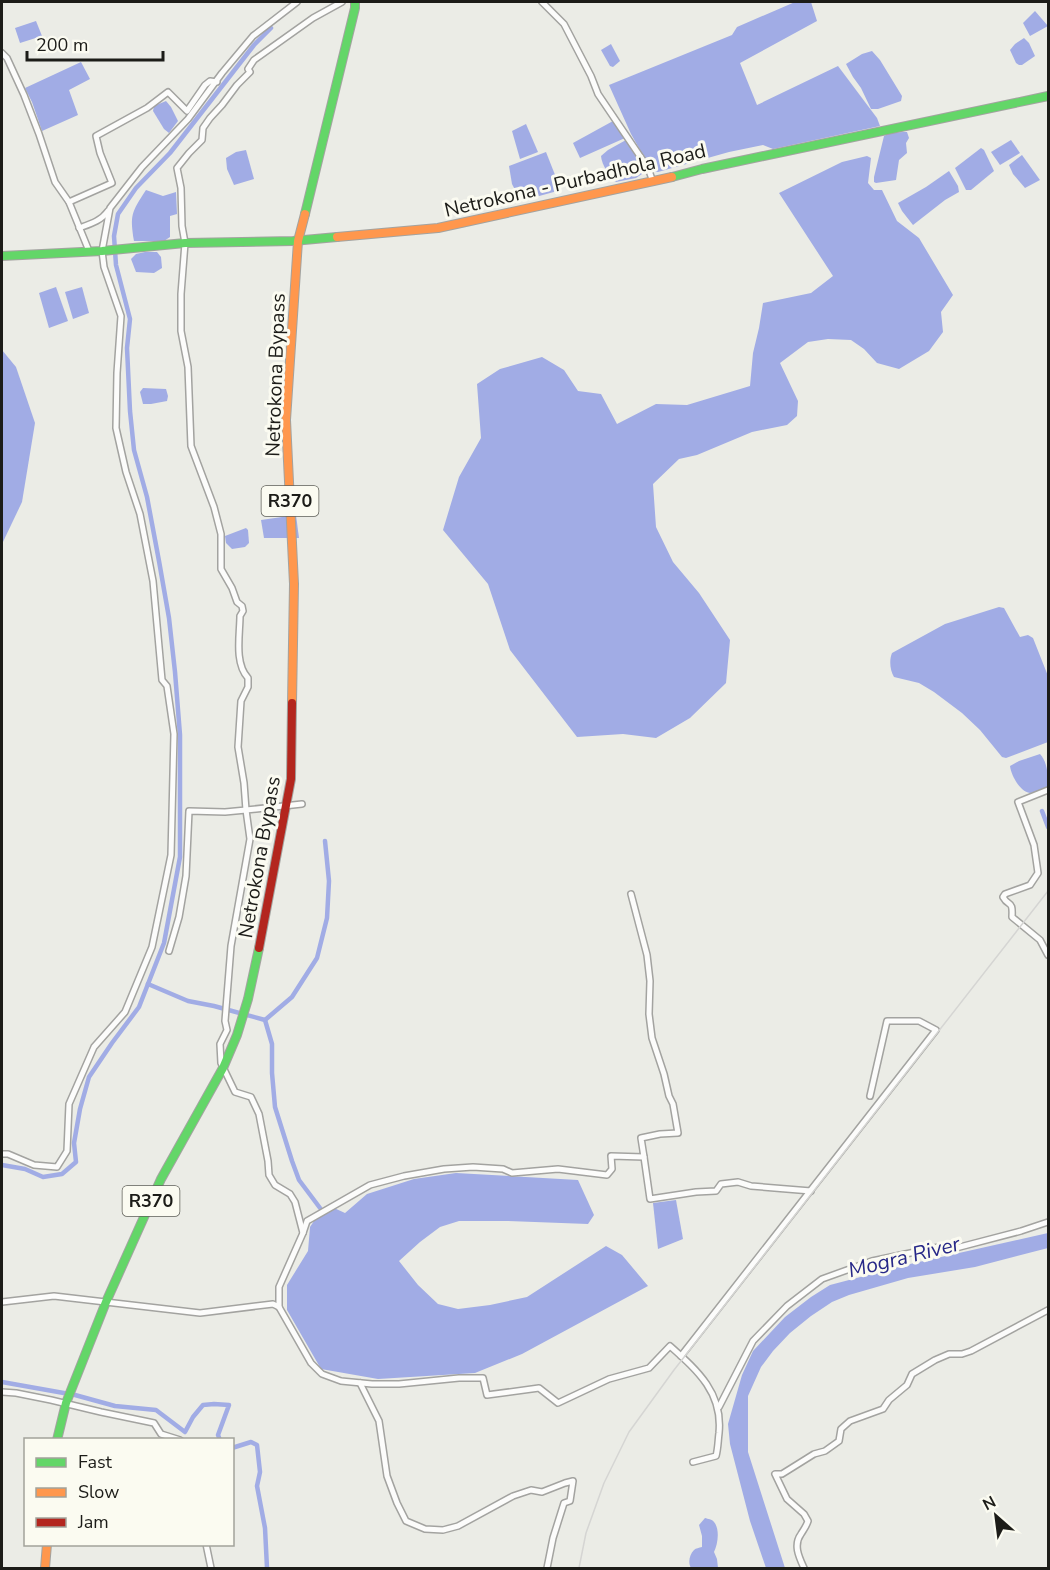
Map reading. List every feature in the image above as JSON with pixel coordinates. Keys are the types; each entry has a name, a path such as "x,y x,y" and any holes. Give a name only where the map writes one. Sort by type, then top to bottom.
{"main road":[{"name":"Netrokona Bypass","path":"223,1068 246,1004 260,944 291,778 294,584 286,420 294,288 298,241 356,2"},
{"name":"Netrokona - Purbadhola Road","path":"2,256 185,243 298,241 438,228 653,182 702,168 1048,96"},
{"name":"R370","path":"66,1403 106,1302 161,1179 223,1068"},
{"path":"57,1438 66,1403"},
{"path":"45,1569 47,1546"}],"street":[{"path":"79,228 94,223 106,215 142,167 188,119 254,36 297,2"},
{"path":"303,1233 295,1202 290,1194 275,1185 269,1175 259,1114 251,1097 235,1092 221,1063 220,1044 227,1030 225,1002 229,982 231,946 250,839 238,747 241,701 248,687 248,678 243,672 240,656 242,606 237,602 221,569 221,534 214,507 191,446 188,367 181,331 185,243 181,188 177,168 202,140 203,128 250,72 248,69 254,60 313,18 342,2"},
{"path":"542,2 564,24 598,94 648,168 653,182"},
{"path":"2,53 7,58 24,95 55,182 69,202 89,251"},
{"path":"69,202 112,183 100,153 96,135 147,108 168,92 187,111 205,85 210,81 217,82"},
{"path":"2,1154 8,1154 34,1165 57,1167 68,1151 69,1104 94,1047 125,1012 152,947 171,855 174,734 167,686 162,680 153,581 140,514 126,472 116,428 121,316 104,267 103,250 110,208"},
{"path":"1048,790 1018,802 1034,845 1038,873 1030,885 1005,894 1003,897 1012,907 1012,917 1040,940 1048,956"},
{"path":"169,951 179,917 186,876 189,811 225,812 302,804"},
{"path":"631,894 647,954 652,1038 673,1104 678,1133 641,1138 650,1199 716,1191 721,1184 738,1182 751,1186 811,1191"},
{"path":"681,1356 936,1030 919,1022 887,1021 870,1096"},
{"path":"644,1157 611,1156 612,1169 607,1175 558,1169 512,1173 503,1169 472,1167 404,1176 370,1185 307,1221 279,1287 279,1307 311,1363 322,1374 341,1381 399,1384 483,1378 487,1395 539,1388 558,1403 609,1379 649,1368 670,1346 693,1366 708,1385 719,1407 720,1424 716,1456 693,1462"},
{"path":"719,1407 753,1341 787,1306 822,1279 872,1261 939,1247 956,1248 1048,1222"},
{"path":"2,1302 54,1296 200,1313 273,1304 279,1307"},
{"path":"804,1569 798,1556 797,1545 798,1538 806,1528 808,1521 804,1514 787,1499 775,1474 782,1474 814,1454 825,1452 839,1441 841,1429 850,1421 884,1410 889,1400 907,1385 912,1374 935,1360 949,1354 971,1351 1048,1310"},
{"path":"360,1383 379,1420 387,1476 406,1521 424,1529 442,1530 458,1526 478,1514 531,1490 542,1492 573,1481 570,1501 564,1503 553,1538 548,1569"},
{"path":"2,1392 66,1403 154,1423 161,1434 174,1438"},
{"path":"206,1546 211,1569"}],"water":[{"path":"795,2 811,2 817,21 740,63 757,105 838,66 877,118 880,126 773,149 763,145 658,172 652,171 631,134 609,85 732,35 737,27"},
{"path":"1035,11 1048,26 1030,36 1023,23"},
{"path":"36,21 42,36 20,43 15,28"},
{"path":"1024,38 1035,56 1019,65 1010,50"},
{"path":"611,44 620,61 613,67 610,66 601,50"},
{"path":"872,51 902,96 901,101 878,109 871,109 846,64"},
{"path":"81,62 90,79 69,90 78,115 42,131 25,88"},
{"path":"166,101 178,121 169,133 153,111 154,106"},
{"path":"613,121 625,138 580,158 573,143"},
{"path":"526,124 538,152 520,159 512,131"},
{"path":"907,132 909,138 906,143 907,153 899,160 896,180 874,182 884,136"},
{"path":"626,140 645,172 636,178 616,182 606,170 601,156"},
{"path":"1011,140 1020,153 1000,165 991,152"},
{"path":"981,148 994,171 971,190 966,190 955,168"},
{"path":"246,150 254,179 234,185 227,169 226,158 236,152"},
{"path":"546,152 561,190 521,201 512,184 509,166"},
{"path":"1022,155 1040,180 1025,188 1013,174 1009,165"},
{"path":"867,156 871,158 868,183 874,190 882,190 897,221 919,238 953,295 941,312 943,332 929,351 899,369 877,363 864,349 851,340 828,339 808,342 780,363 798,401 797,416 787,425 752,432 697,455 679,459 653,484 656,527 673,562 699,593 730,640 726,683 690,718 656,738 623,734 577,737 510,650 488,584 443,530 459,477 481,438 477,384 500,369 542,357 564,370 578,391 601,394 617,424 656,404 687,405 750,386 753,353 763,303 811,293 833,276 779,193 842,162"},
{"path":"949,171 959,192 913,225 898,203"},
{"path":"146,190 163,196 176,192 177,214 170,216 170,237 164,241 134,241 133,214"},
{"path":"157,252 161,257 162,268 154,273 136,272 131,259 136,254"},
{"path":"56,287 68,321 49,328 39,293"},
{"path":"82,287 89,313 73,319 65,292"},
{"path":"2,350 16,367 35,423 22,502 2,544"},
{"path":"143,388 166,389 167,401 143,404 140,392"},
{"path":"296,515 299,538 264,538 261,520"},
{"path":"246,528 249,543 245,547 232,549 226,543 225,536"},
{"path":"999,607 1004,608 1020,637 1028,635 1033,638 1048,676 1048,742 1006,758 1002,757 980,730 962,713 919,683 894,677 890,665 892,653 945,624"},
{"path":"1040,754 1048,774 1048,788 1026,792 1012,774 1010,766"},
{"path":"456,1173 578,1180 594,1215 588,1224 459,1221 440,1227 399,1261 418,1285 438,1304 458,1309 527,1297 606,1246 622,1255 648,1286 522,1354 475,1373 378,1379 321,1369 287,1310 287,1285 308,1251 310,1227 314,1221 334,1208 345,1213 367,1194 414,1179"},
{"path":"676,1200 683,1239 658,1249 653,1203"},
{"path":"1048,1233 1048,1248 975,1267 908,1278 832,1302 790,1333 773,1351 761,1367 748,1396 748,1452 785,1568 766,1568 750,1521 730,1444 728,1424 742,1375 753,1351 785,1317 830,1285 910,1264"},
{"path":"705,1518 713,1521 718,1532 714,1552 718,1568 691,1568 689,1561 691,1554 695,1549 702,1547 699,1525"}],"waterway":[{"path":"2,1165 25,1169 43,1177 62,1174 76,1162 74,1143 89,1077 139,1007 164,943 180,857 180,735 169,618 147,497 134,450 127,348 130,319 116,265 114,236 118,214 136,188 170,153 254,45 271,28"},
{"path":"1042,811 1048,827"},
{"path":"265,1020 292,997 317,958 327,918 329,881 325,841"},
{"path":"148,984 188,1001 265,1020 272,1044 275,1107 299,1180 320,1208"},
{"path":"2,1382 75,1395 115,1406 156,1410 185,1432 203,1405 229,1405 218,1435 219,1438"},
{"path":"234,1447 251,1442 257,1445 260,1472 257,1486 265,1528 267,1568"}],"railway":[{"path":"579,1568 586,1533 604,1483 629,1432 674,1370 1048,891"}],"traffic: fast":[{"path":"305,214 355,2"},
{"path":"672,177 1048,96"},
{"path":"2,256 102,251 185,243 293,241 337,237"},
{"path":"57,1438 66,1403 106,1302 161,1179 223,1068 237,1035 248,999 259,948"}],"traffic: slow":[{"path":"337,237 438,228 672,177"},
{"path":"292,703 294,584 286,420 298,241 305,214"},
{"path":"45,1568 47,1546"}],"traffic: jam":[{"path":"259,948 291,779 292,703"}],"water label":[{"name":"Mogra River","path":"904,1257"}]}
